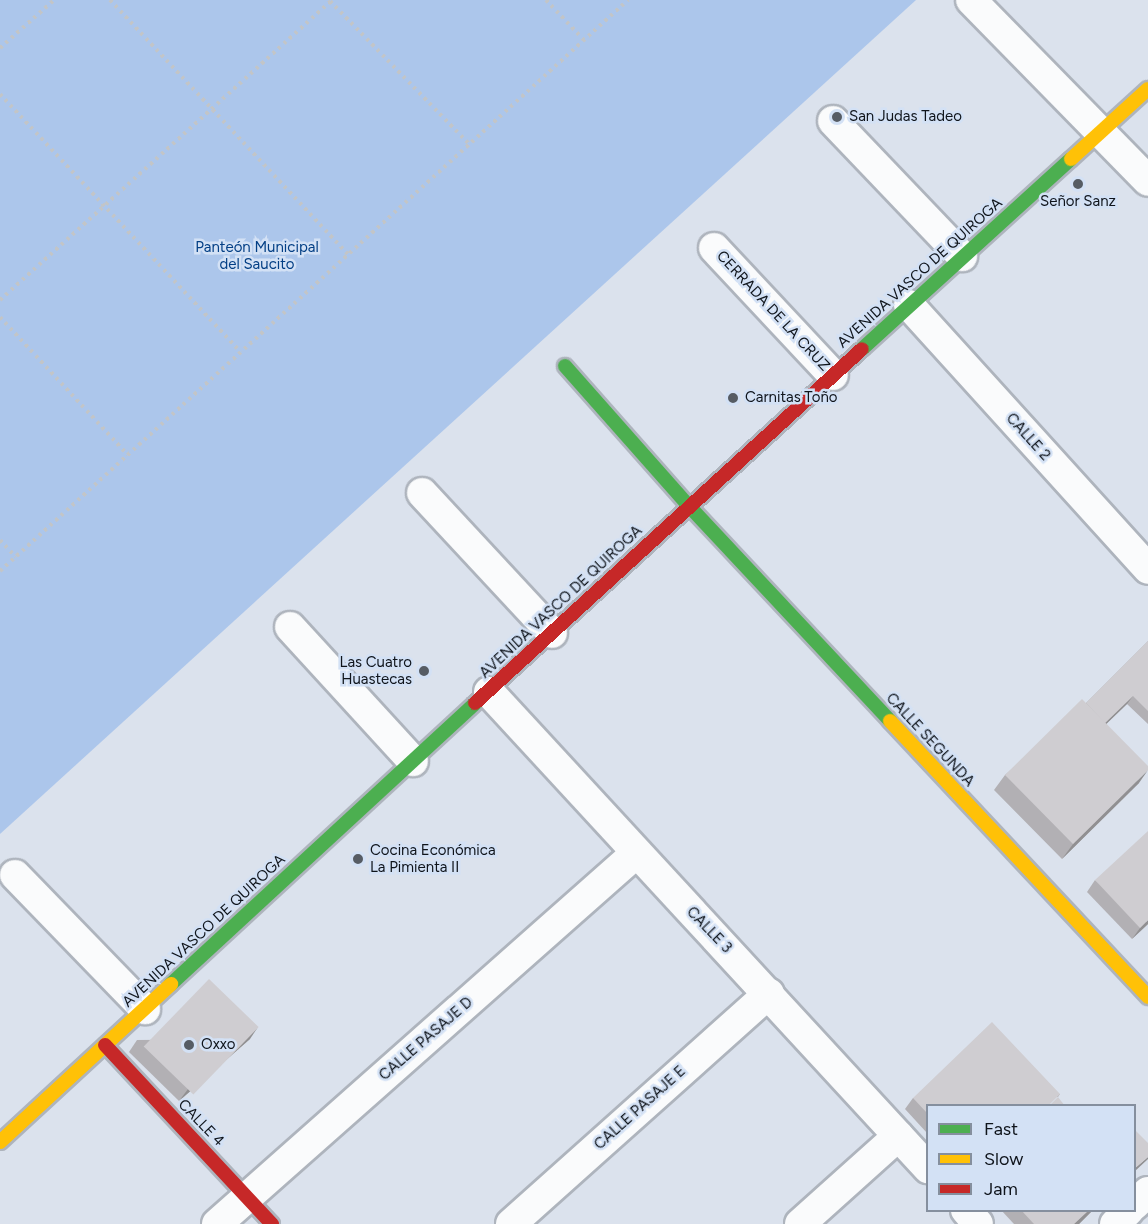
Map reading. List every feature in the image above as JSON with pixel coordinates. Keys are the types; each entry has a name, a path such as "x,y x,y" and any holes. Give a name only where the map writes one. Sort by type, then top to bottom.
{"main road":[{"name":"AVENIDA VASCO DE QUIROGA","path":"0,1142 689,506 1148,88"},
{"name":"CALLE SEGUNDA","path":"565,366 689,506 1148,997"},
{"name":"CALLE 4","path":"105,1046 272,1224"}],"street":[{"path":"971,0 1148,181"},
{"path":"833,121 962,256"},
{"name":"CERRADA DE LA CRUZ","path":"714,248 833,375"},
{"name":"CALLE 2","path":"909,305 1148,569"},
{"path":"422,493 552,633"},
{"path":"290,627 413,761"},
{"name":"CALLE 3","path":"489,692 635,854 769,993 926,1167"},
{"name":"CALLE PASAJE D","path":"217,1224 635,854"},
{"path":"15,875 145,1009"},
{"name":"CALLE PASAJE E","path":"511,1224 769,993"},
{"path":"800,1224 898,1136"},
{"path":"1136,1203 1148,1192"},
{"path":"968,1212 978,1224"},
{"path":"1115,1224 1127,1212"}],"path":[{"path":"0,48 54,0"},
{"path":"110,0 348,254"},
{"path":"0,300 330,0 470,144"},
{"path":"546,0 584,40"},
{"path":"0,571 628,0"},
{"path":"0,94 241,352"},
{"path":"0,317 128,455"},
{"path":"0,540 16,557"}],"green space":[{"name":"Panteón Municipal del Saucito","path":"0,0 916,0 0,834"}],"building":[{"path":"1148,641 1148,711 1133,696 1105,723 1086,703"},
{"path":"1082,699 1148,766 1148,770 1073,844 1005,775"},
{"path":"1148,831 1148,920 1140,928 1095,880"},
{"name":"Oxxo","path":"209,979 259,1027 193,1095 144,1047"},
{"path":"992,1022 1060,1094 1050,1104 926,1104 926,1112 913,1098"},
{"path":"1058,1097 1063,1104 1051,1104"},
{"path":"1136,1131 1148,1143 1148,1157 1136,1167"},
{"path":"1023,1212 1087,1212 1074,1224 1034,1224"}],"traffic: fast":[{"path":"862,349 1071,159"},
{"path":"565,366 689,506 890,721"},
{"path":"171,984 475,703"}],"traffic: slow":[{"path":"1071,159 1148,89"},
{"path":"890,721 1148,997"},
{"path":"0,1142 171,984"}],"traffic: jam":[{"path":"475,703 862,349"},
{"path":"105,1045 272,1224"}],"place":[{"name":"San Judas Tadeo","path":"837,117"},
{"name":"Señor Sanz","path":"1078,184"},
{"name":"Carnitas Toño","path":"733,398"},
{"name":"Las Cuatro Huastecas","path":"424,671"},
{"name":"Cocina Económica La Pimienta II","path":"358,859"},
{"name":"Oxxo","path":"189,1045"}]}
